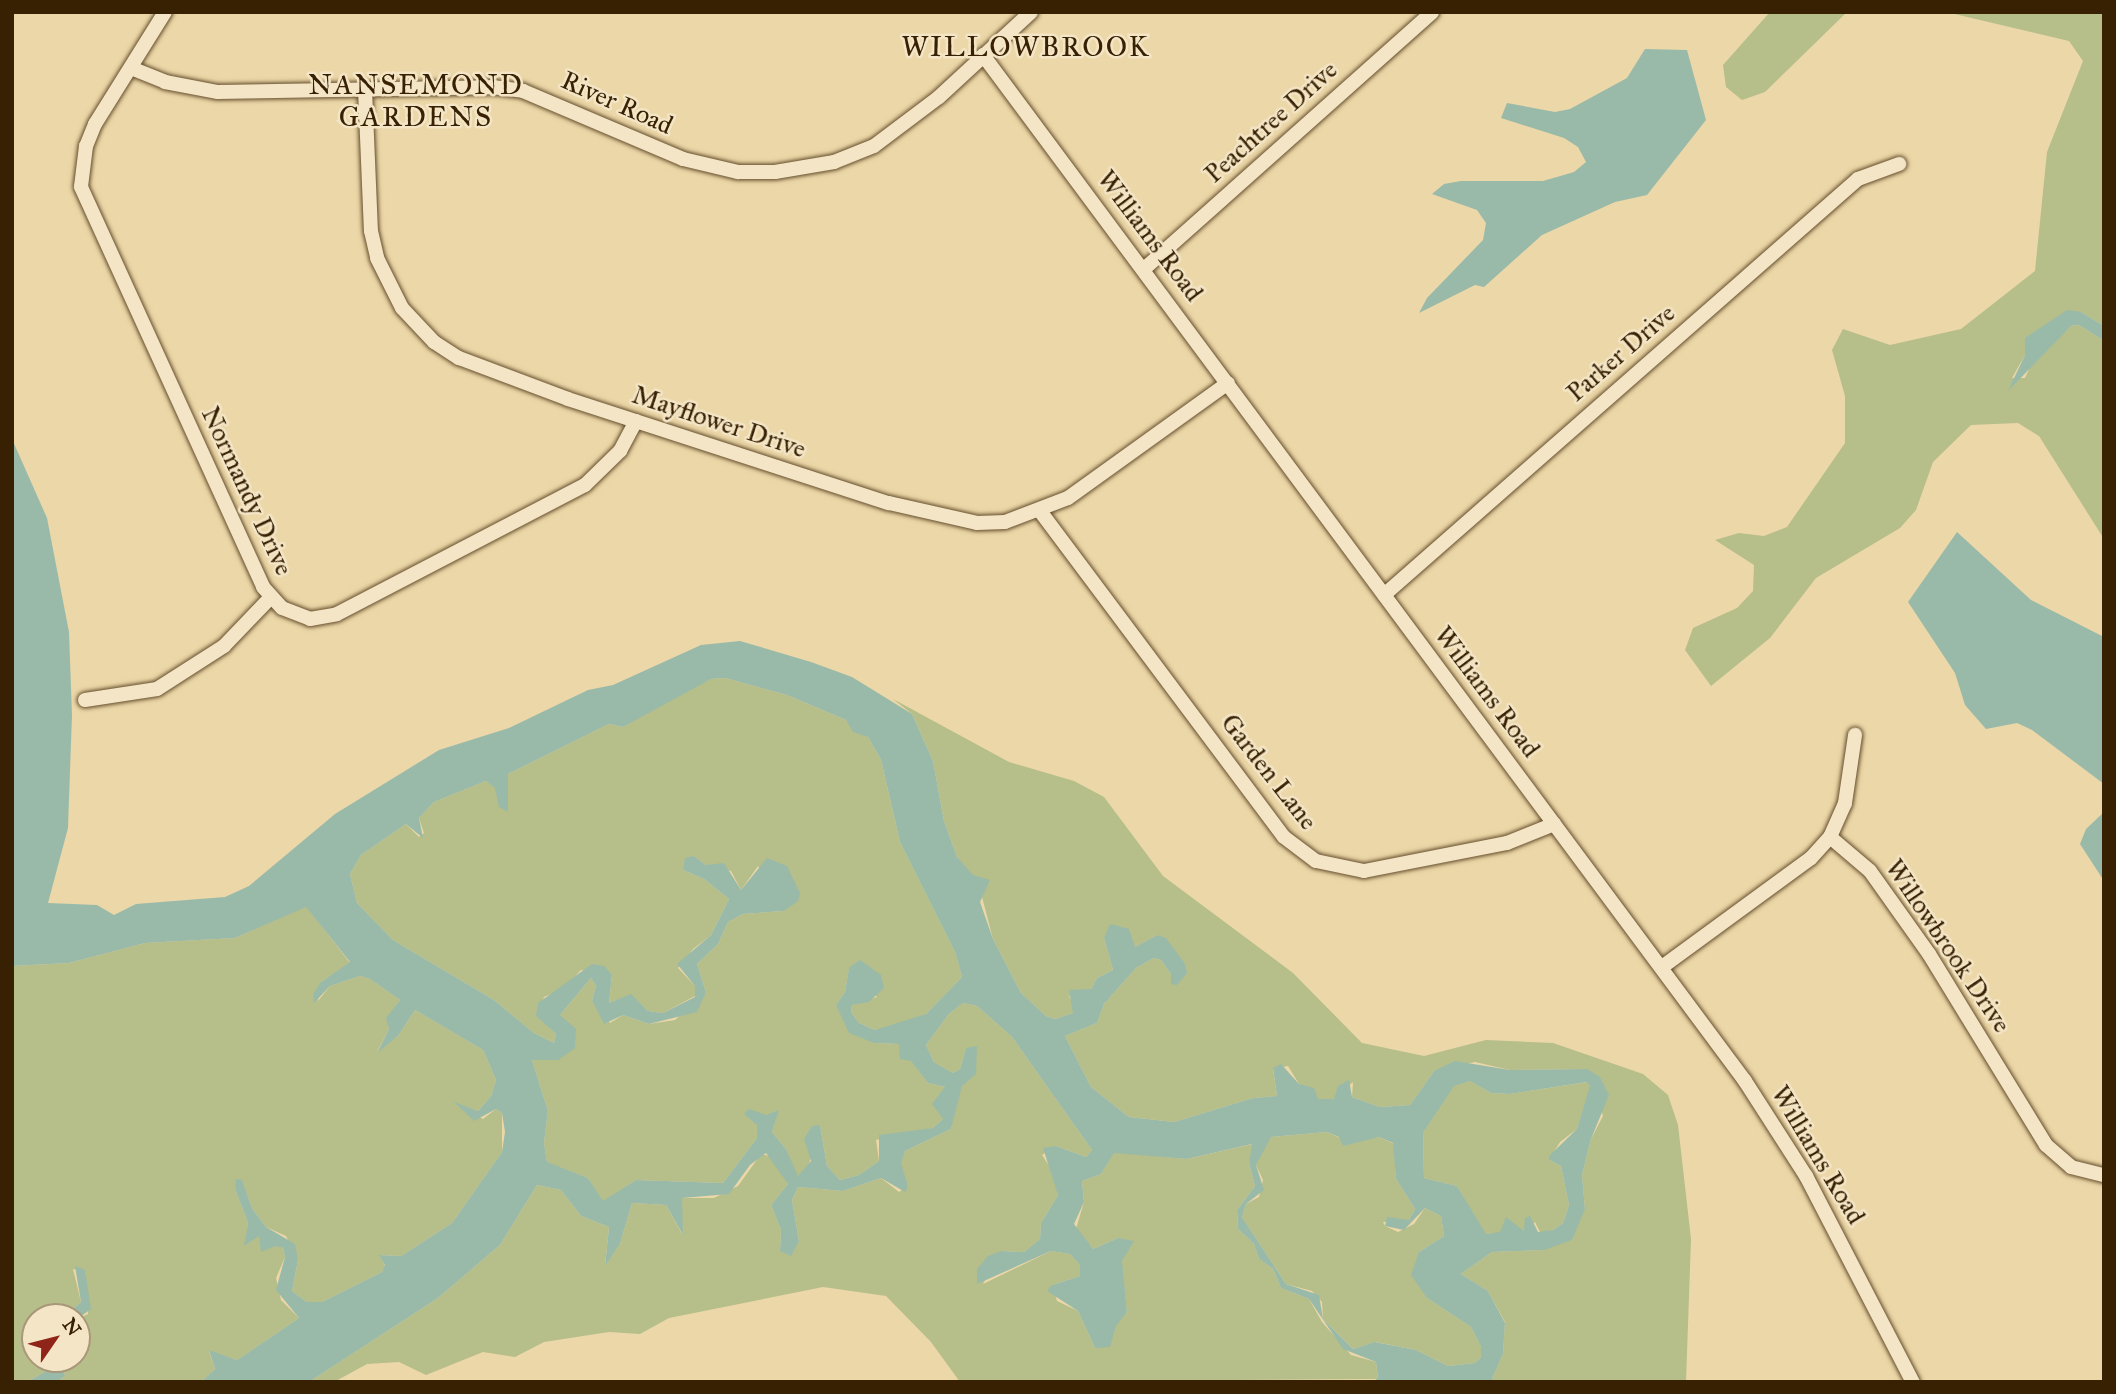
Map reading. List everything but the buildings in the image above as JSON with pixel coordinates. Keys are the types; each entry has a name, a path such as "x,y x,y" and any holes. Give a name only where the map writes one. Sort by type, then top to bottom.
{"street":[{"name":"Normandy Drive","path":"165,12 86,146 81,168 86,205 270,598 296,616 310,619 337,614 585,485 620,450 636,421"},
{"name":"River Road","path":"131,68 166,82 218,92 492,87 523,91 553,100 683,159 738,172 775,173 834,162 874,146 920,113 1031,12"},
{"name":"Peachtree Drive","path":"1144,269 1432,12"},
{"name":"Williams Road","path":"983,55 1662,967 1795,1158 1913,1382"},
{"name":"Mayflower Drive","path":"365,89 370,208 377,258 388,284 416,326 459,358 636,421 950,520 1004,522 1040,511 1090,486 1228,383"},
{"name":"Parker Drive","path":"1384,595 1858,179 1899,164"},
{"name":"Garden Lane","path":"1040,511 1284,837 1317,861 1364,871 1507,844 1554,824"},
{"path":"85,700 157,689 224,646 270,598"},
{"path":"1662,967 1811,858 1830,837 1845,803 1855,735"},
{"name":"Willowbrook Drive","path":"1830,837 1870,872 1929,954 2046,1145 2071,1167 2104,1175"}],"green space":[{"path":"1770,12 1847,12 1765,92 1742,100 1726,87 1723,65"},
{"path":"1946,12 2104,12 2104,326 2081,312 2025,355 2012,378 2025,378 2034,359 2071,326 2079,325 2104,341 2104,539 2039,436 2018,423 1971,425 1933,462 1916,510 1900,528 1816,578 1770,638 1711,686 1685,650 1693,628 1737,608 1753,591 1754,565 1715,540 1739,533 1764,536 1787,527 1845,443 1845,396 1832,350 1843,329 1890,345 1961,329 2035,271 2047,152 2083,61 2069,41"},
{"path":"725,678 787,695 846,720 868,737 881,760 900,842 955,952 962,977 926,1014 890,1029 875,1030 859,1023 851,1012 852,1005 877,997 849,969 845,992 836,1005 874,1043 899,1044 928,1083 945,1087 943,1119 933,1128 876,1140 879,1161 859,1175 840,1180 827,1166 820,1125 807,1171 798,1176 794,1173 786,1149 772,1132 778,1111 757,1125 757,1138 723,1183 636,1180 603,1202 588,1178 547,1163 544,1143 548,1111 532,1060 558,1060 560,1015 591,978 596,986 592,1000 610,1023 623,1015 649,1024 675,1020 706,992 697,964 718,944 728,922 743,914 784,911 758,866 741,890 731,871 706,865 694,856 683,870 704,879 729,899 711,935 693,949 678,968 695,986 695,996 663,1013 648,1011 631,995 609,1003 612,975 581,970 564,988 544,997 537,1016 556,1034 554,1043 534,1033 494,1000 393,940 357,903 350,874 361,855 406,824 419,837 424,833 419,818 434,802 486,781 495,787 508,774 609,724 623,727 673,696 711,679"},
{"path":"893,699 1009,762 1074,781 1104,797 1163,876 1293,973 1362,1043 1424,1056 1486,1040 1553,1043 1643,1074 1668,1095 1678,1125 1691,1239 1686,1382 1491,1382 1503,1354 1505,1322 1488,1291 1461,1274 1492,1252 1544,1250 1585,1209 1582,1175 1591,1139 1603,1116 1587,1069 1510,1070 1475,1062 1434,1071 1410,1105 1380,1107 1352,1097 1353,1082 1334,1099 1318,1099 1299,1084 1288,1066 1273,1069 1277,1096 1253,1098 1174,1122 1129,1117 1091,1087 1065,1036 1097,1023 1104,1004 1136,968 1154,958 1161,960 1171,974 1185,964 1157,935 1135,947 1104,938 1113,970 1097,978 1091,989 1069,996 1075,1007 1073,1013 1055,1019 1046,1016 1021,993 993,939 981,893 957,857 944,821 933,761 912,714"},
{"path":"306,906 350,963 321,982 318,1001 330,986 360,976 370,979 400,1000 387,1018 389,1029 377,1052 398,1036 415,1010 483,1050 496,1080 491,1096 478,1111 457,1104 483,1119 496,1109 502,1113 502,1152 452,1223 401,1256 380,1255 385,1266 382,1272 322,1302 307,1302 292,1291 298,1260 286,1236 266,1227 252,1208 242,1181 235,1189 248,1223 245,1245 259,1235 283,1248 285,1257 276,1278 281,1300 299,1318 237,1360 209,1351 215,1369 201,1382 57,1382 65,1376 64,1373 91,1373 91,1303 87,1303 85,1271 73,1269 80,1303 21,1303 21,1373 43,1373 27,1382 12,1382 12,966 69,963 145,943 235,938"},
{"path":"963,1003 977,1006 1012,1037 1092,1150 1086,1157 1056,1146 1042,1155 1054,1173 1058,1195 1041,1223 1040,1239 1024,1252 1001,1251 983,1284 1051,1251 1070,1254 1080,1265 1080,1276 1052,1285 1057,1301 1078,1311 1095,1348 1127,1312 1118,1238 1093,1249 1076,1229 1084,1202 1082,1181 1101,1174 1114,1152 1187,1159 1253,1144 1249,1163 1255,1186 1237,1210 1238,1229 1254,1244 1259,1259 1273,1269 1281,1288 1309,1299 1322,1322 1351,1355 1376,1362 1378,1379 960,1382 931,1342 886,1296 823,1287 669,1318 640,1334 609,1332 544,1342 515,1357 483,1352 426,1375 399,1362 367,1364 334,1382 309,1382 438,1298 500,1245 537,1185 561,1190 581,1216 609,1227 605,1265 620,1244 632,1203 666,1205 682,1234 682,1198 714,1198 738,1186 761,1154 773,1157 788,1184 771,1205 781,1230 780,1251 799,1241 792,1200 798,1187 843,1191 881,1178 899,1192 908,1186 900,1163 905,1151 951,1129 966,1048 960,1069 953,1073 934,1062 926,1045 949,1014"},
{"path":"1470,1081 1491,1093 1510,1094 1588,1082 1591,1086 1577,1129 1560,1142 1549,1160 1561,1166 1569,1205 1563,1223 1553,1230 1541,1234 1535,1222 1523,1231 1485,1234 1457,1186 1424,1178 1423,1133 1454,1085"},
{"path":"1327,1132 1349,1142 1379,1137 1394,1144 1396,1179 1415,1209 1409,1220 1383,1222 1385,1226 1398,1232 1414,1224 1425,1208 1441,1216 1444,1236 1419,1252 1427,1298 1471,1327 1481,1347 1481,1357 1475,1363 1448,1366 1416,1350 1376,1342 1353,1349 1323,1319 1322,1302 1312,1291 1286,1284 1242,1217 1246,1204 1259,1197 1263,1180 1256,1165 1257,1156 1271,1137"}],"shaded area":[{"path":"1645,49 1687,50 1706,120 1647,195 1615,202 1542,235 1484,287 1475,285 1419,313 1427,298 1483,240 1486,223 1477,210 1432,194 1444,184 1461,181 1543,181 1574,172 1586,162 1578,147 1564,138 1501,118 1507,103 1555,112 1570,109 1627,78"},
{"path":"2067,310 2081,312 2104,326 2104,341 2079,325 2071,326 2008,391 2025,355 2025,338"},
{"path":"12,439 47,518 69,632 72,715 68,828 48,903 97,905 114,915 136,904 225,897 249,886 335,814 439,750 509,728 588,690 613,685 701,645 740,641 852,677 912,714 933,761 944,821 957,857 973,875 990,880 980,902 993,939 1021,993 1046,1016 1055,1019 1073,1013 1069,990 1091,989 1097,978 1113,970 1104,938 1110,924 1129,929 1135,947 1157,935 1166,938 1185,964 1187,973 1177,985 1171,984 1171,974 1161,960 1154,958 1136,968 1104,1004 1097,1023 1065,1036 1091,1087 1129,1117 1174,1122 1253,1098 1277,1096 1273,1068 1281,1064 1299,1084 1314,1088 1318,1099 1334,1099 1338,1086 1349,1080 1352,1097 1380,1107 1410,1105 1434,1071 1455,1061 1510,1070 1587,1069 1600,1077 1609,1095 1591,1139 1582,1175 1585,1209 1572,1240 1544,1250 1492,1252 1461,1274 1488,1291 1505,1323 1503,1354 1491,1382 1373,1382 1378,1378 1376,1362 1343,1349 1309,1299 1281,1288 1273,1269 1259,1259 1254,1244 1238,1229 1237,1210 1255,1186 1249,1163 1252,1144 1187,1159 1114,1153 1101,1174 1082,1181 1084,1202 1074,1224 1093,1249 1118,1238 1134,1241 1122,1261 1127,1312 1116,1326 1110,1347 1095,1348 1078,1311 1047,1291 1052,1285 1080,1276 1080,1265 1070,1254 1051,1251 977,1284 977,1269 988,1256 1001,1251 1024,1252 1040,1239 1041,1223 1058,1195 1043,1148 1056,1146 1086,1157 1092,1150 1012,1037 977,1006 963,1003 949,1014 926,1045 934,1062 953,1073 960,1069 966,1048 977,1046 976,1074 962,1086 951,1129 905,1151 901,1163 908,1186 905,1192 881,1178 843,1191 798,1187 792,1200 799,1241 791,1256 780,1251 781,1230 771,1205 788,1184 766,1153 750,1165 729,1194 682,1198 683,1235 666,1205 632,1203 620,1244 605,1266 609,1227 581,1216 561,1190 537,1185 500,1245 438,1298 309,1382 201,1382 215,1369 209,1350 237,1360 299,1318 276,1290 285,1257 283,1248 276,1246 261,1252 259,1236 244,1246 248,1223 235,1189 236,1179 242,1180 252,1208 266,1227 295,1244 298,1260 292,1291 307,1302 322,1302 382,1272 385,1265 379,1255 401,1256 452,1223 502,1152 505,1132 502,1113 496,1109 474,1121 454,1102 478,1111 491,1096 496,1080 483,1050 415,1010 398,1036 377,1053 389,1029 386,1018 400,1000 370,979 360,976 330,986 314,1003 313,994 321,982 350,962 306,907 235,938 145,943 69,963 12,966","holes":["725,678 787,695 846,720 853,732 868,737 881,760 900,842 955,952 962,977 926,1014 875,1030 859,1023 851,1012 852,1005 869,1002 884,988 881,975 860,960 849,968 845,992 836,1005 849,1033 874,1043 899,1044 900,1059 911,1061 928,1083 945,1087 932,1104 943,1119 933,1128 879,1135 879,1161 859,1175 840,1180 827,1166 820,1125 812,1126 804,1139 811,1161 798,1176 786,1149 772,1132 779,1110 766,1115 749,1109 744,1114 757,1125 757,1138 723,1183 636,1180 603,1201 588,1178 547,1162 544,1143 548,1111 532,1060 558,1060 575,1048 576,1029 560,1015 591,978 596,986 592,1000 604,1024 623,1015 649,1024 697,1012 706,992 697,964 718,944 728,922 743,914 784,911 798,901 800,893 787,866 767,858 741,890 724,863 706,865 694,856 685,858 683,870 704,879 729,899 711,935 677,964 695,986 695,997 663,1013 648,1011 631,994 609,1003 612,975 604,966 592,964 538,1003 536,1016 556,1034 554,1043 534,1033 494,1000 393,940 357,903 350,874 361,855 406,824 423,838 419,818 434,802 486,781 495,788 499,807 508,812 508,774 609,724 623,727 711,679","1470,1081 1491,1093 1510,1094 1587,1082 1590,1086 1577,1129 1549,1156 1549,1160 1561,1166 1569,1205 1563,1223 1553,1230 1538,1232 1530,1216 1525,1218 1524,1231 1506,1217 1500,1232 1486,1234 1457,1186 1424,1178 1423,1133 1454,1086","1327,1132 1339,1137 1343,1146 1379,1137 1393,1143 1396,1179 1415,1209 1409,1220 1387,1217 1385,1226 1404,1230 1425,1208 1441,1216 1444,1236 1419,1252 1411,1275 1427,1298 1471,1327 1481,1347 1481,1357 1475,1363 1448,1366 1416,1350 1375,1342 1353,1349 1323,1319 1319,1295 1286,1284 1242,1217 1246,1204 1264,1190 1256,1165 1271,1137"]},
{"path":"1957,532 2031,600 2104,637 2104,784 2032,730 2017,723 1986,729 1965,705 1955,673 1908,602"},
{"path":"2104,812 2104,881 2080,844 2086,829"},
{"path":"75,1266 85,1270 90,1303 81,1302"},
{"path":"43,1373 64,1373 65,1376 57,1382 27,1382"}],"district":[{"name":"WILLOWBROOK","path":"1026,47"},
{"name":"NANSEMOND GARDENS","path":"416,101"}]}
